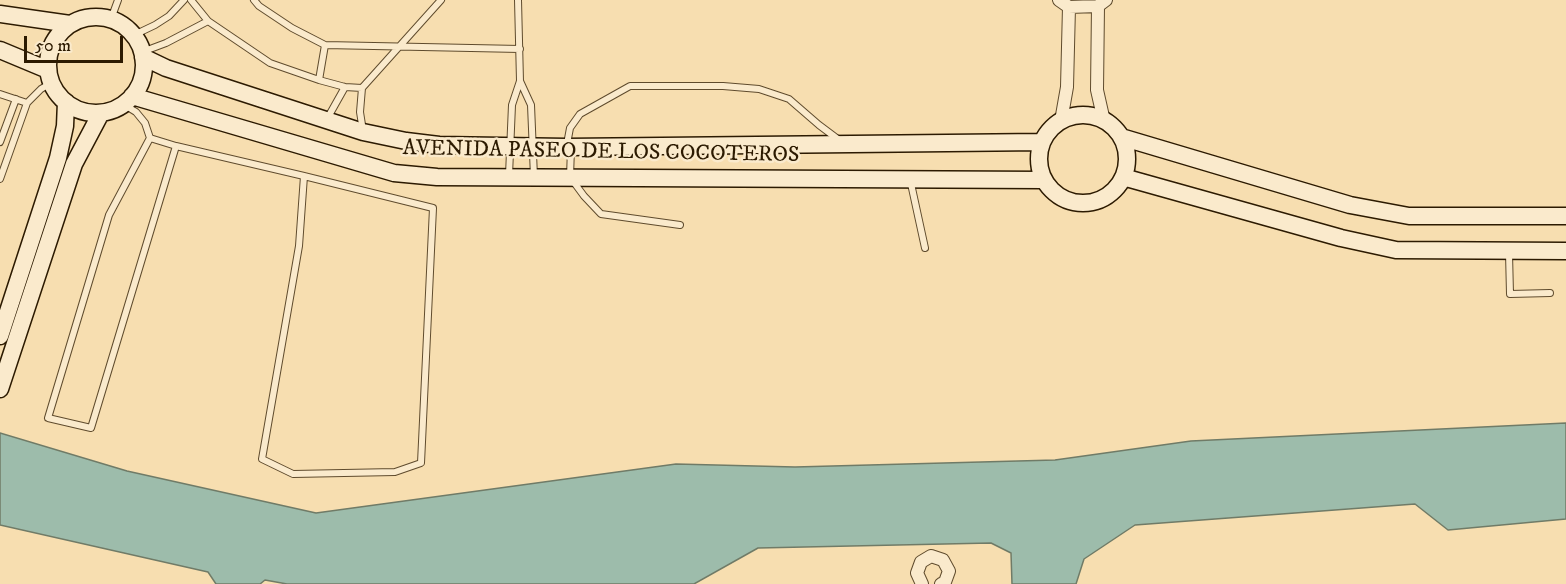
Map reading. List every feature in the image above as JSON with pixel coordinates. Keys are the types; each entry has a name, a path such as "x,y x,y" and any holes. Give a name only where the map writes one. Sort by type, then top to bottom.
{"street":[{"path":"1061,121 1067,87 1064,3 1102,3 1096,41 1097,90 1104,121"},
{"path":"0,14 70,24"},
{"path":"83,18 111,19 124,25 134,35 143,55 144,71 140,85 128,100 101,113 77,109 58,94 50,76 50,51 60,34 70,24 83,18"},
{"path":"0,50 50,76"},
{"name":"AVENIDA PASEO DE LOS COCOTEROS","path":"143,55 166,68 363,132 439,145 569,147 1042,141"},
{"name":"AVENIDA PASEO DE LOS COCOTEROS","path":"128,100 394,173 436,177 1044,180"},
{"path":"0,336 58,158 66,102"},
{"path":"0,389 74,164 101,113"},
{"path":"1085,115 1104,121 1121,137 1126,150 1127,164 1123,177 1116,189 1105,198 1091,203 1077,203 1064,199 1052,191 1044,180 1039,156 1042,141 1061,121 1075,116 1085,115"},
{"path":"1121,137 1350,206 1409,216 1566,216"},
{"path":"1123,177 1341,238 1396,250 1566,251"},
{"path":"922,584 917,573 921,562 932,556 943,560 949,571 945,582 941,584"}],"lane":[{"path":"111,19 118,0"},
{"path":"134,35 169,16 184,0"},
{"path":"190,0 208,21 270,63 319,80 345,87 362,88"},
{"path":"254,0 259,6 292,28 325,45 520,49"},
{"path":"363,132 360,112 362,88 441,0"},
{"path":"509,177 512,105 520,81 518,0"},
{"path":"143,55 208,21"},
{"path":"319,80 325,45"},
{"path":"0,179 27,103 50,76"},
{"path":"520,81 531,105 534,178"},
{"path":"680,225 601,214 584,196 570,177 570,128 580,114 630,86 723,86 759,89 789,99 844,144"},
{"path":"327,120 345,87"},
{"path":"0,94 27,103"},
{"path":"0,142 16,99"},
{"path":"128,100 145,123 150,138 109,215 48,417 91,428 176,146"},
{"path":"150,138 176,146 304,176 433,208 421,463 395,472 293,474 262,459 299,246 304,176"},
{"path":"909,179 925,248"},
{"path":"1509,252 1510,294 1550,293"}],"shaded area":[{"path":"1566,423 1566,519 1448,530 1415,504 1135,525 1084,559 1076,584 1012,584 1011,553 991,543 758,548 694,584 287,584 265,580 260,584 216,584 208,572 0,525 0,433 127,471 316,513 676,464 795,467 1055,460 1191,441"}]}
